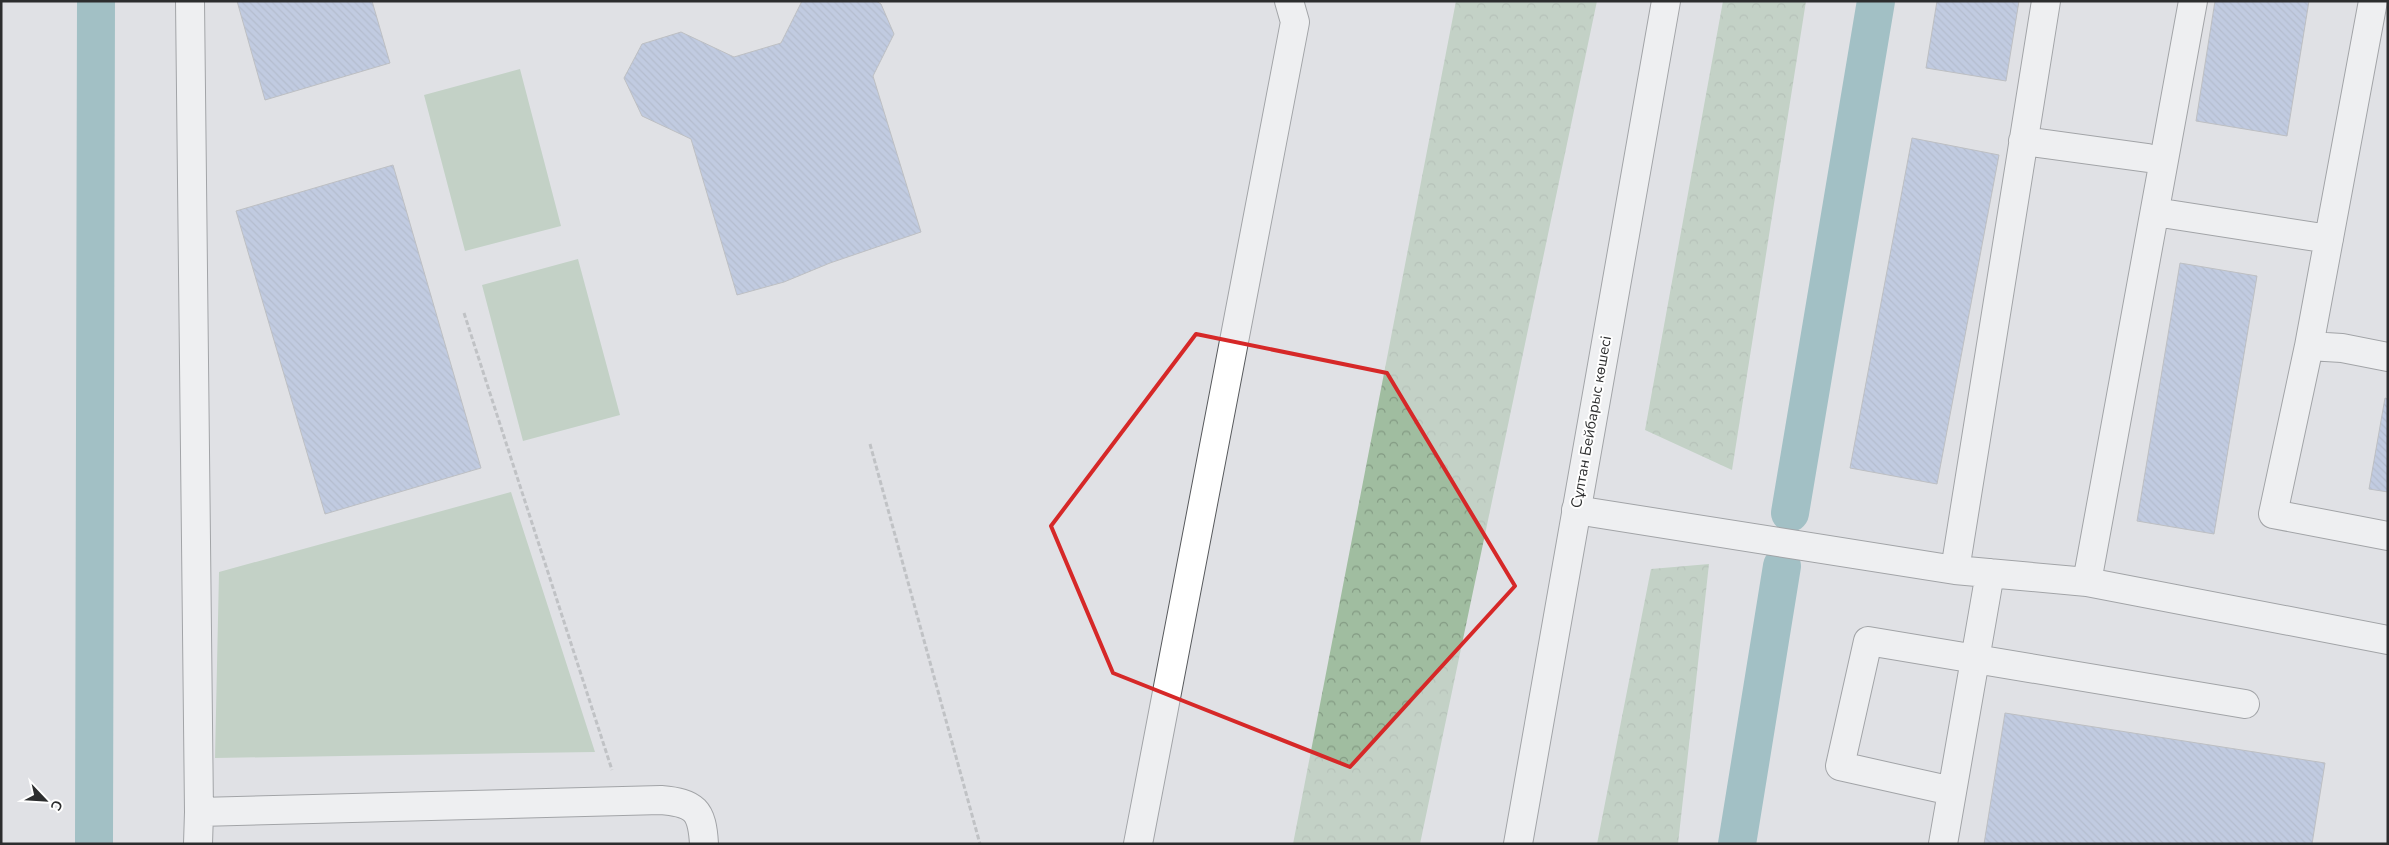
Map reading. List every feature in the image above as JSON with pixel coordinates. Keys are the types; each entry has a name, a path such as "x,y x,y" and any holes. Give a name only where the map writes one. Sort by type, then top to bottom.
{"main road":[{"path":"190,1 198,844"},
{"path":"1138,844 1295,22 1289,1"},
{"name":"Сұлтан Бейбарыс көшесі","path":"1518,844 1666,1"},
{"path":"1955,570 2046,1"},
{"path":"2087,582 2193,1"},
{"path":"2373,1 2309,346 2273,514 2388,536"},
{"path":"2023,140 2148,158"},
{"path":"2155,212 2329,239"},
{"path":"2309,346 2342,348 2388,357"},
{"path":"1576,510 1955,570 2087,582 2388,640"},
{"path":"1943,844 1990,573"},
{"path":"1952,791 1840,766 1868,641 1975,657 2245,704"},
{"path":"199,812 661,800 680,802 693,808 703,822 704,844"}],"path":[{"path":"464,314 613,774"},
{"path":"870,444 980,844"}],"highlighted area":[{"path":"1196,334 1387,373 1515,586 1350,767 1113,673 1051,526"}],"green space":[{"path":"1456,1 1597,1 1420,844 1293,844"},
{"path":"1723,1 1806,1 1732,470 1645,430"},
{"path":"520,69 561,226 465,251 424,95"},
{"path":"578,259 620,415 523,441 482,285"},
{"path":"511,492 595,752 215,758 219,572"},
{"path":"1709,564 1678,844 1597,844 1651,569"}],"building":[{"path":"237,1 372,1 390,63 265,100"},
{"path":"802,1 876,1 881,4 894,34 873,76 921,232 830,263 784,282 737,295 691,139 642,116 624,78 642,44 681,32 734,57 781,43"},
{"path":"1937,1 2019,1 2006,81 1926,68"},
{"path":"2215,1 2309,1 2287,136 2196,121"},
{"path":"1912,138 1999,155 1937,484 1850,468"},
{"path":"393,165 481,468 325,514 236,211"},
{"path":"2180,263 2257,276 2214,534 2137,521"},
{"path":"2385,398 2388,399 2388,492 2369,489"},
{"path":"2005,713 2325,763 2312,844 1984,844"}],"waterway":[{"path":"94,844 96,1"},
{"path":"1790,513 1876,1"},
{"path":"1737,844 1782,566"}]}
